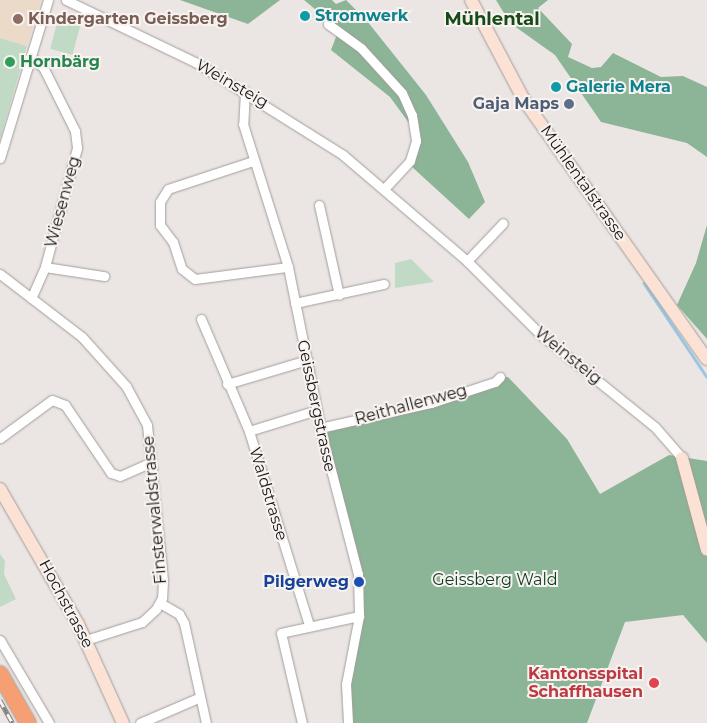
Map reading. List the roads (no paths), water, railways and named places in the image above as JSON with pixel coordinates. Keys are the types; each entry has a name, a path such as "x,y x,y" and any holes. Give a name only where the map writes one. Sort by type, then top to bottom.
{"highway":[{"path":"0,674 28,723"}],"street":[{"path":"0,158 48,0"},
{"name":"Weinsteig","path":"66,0 161,44 246,91 305,128 385,188 467,261 541,335 655,426 682,458 707,550"},
{"name":"Mühlentalstrasse","path":"471,0 524,100 707,359"},
{"path":"328,24 360,48 402,93 412,114 416,141 410,161 385,188"},
{"name":"Wiesenweg","path":"30,57 43,67 75,131 77,148 45,267 31,298"},
{"name":"Geissbergstrasse","path":"246,91 242,115 253,160 288,267 320,428 358,574 359,616 346,684 348,723"},
{"path":"253,160 168,189 160,202 160,224 173,242 182,269 195,279 288,267"},
{"path":"319,205 339,296"},
{"path":"467,261 502,223"},
{"path":"45,267 104,276"},
{"name":"Finsterwaldstrasse","path":"0,274 79,334 130,391 147,425 163,581 160,603 136,625 86,640"},
{"path":"295,303 339,296 384,284"},
{"path":"202,318 227,384 249,431"},
{"path":"227,384 307,360"},
{"name":"Reithallenweg","path":"320,428 431,403 495,382 500,377"},
{"path":"0,438 52,400 65,405 111,473 120,476 144,465 152,468"},
{"name":"Waldstrasse","path":"308,624 249,431 317,410"},
{"name":"Hochstrasse","path":"0,489 42,557 86,640 123,723"},
{"path":"160,603 180,614 184,623 198,698 206,723"},
{"path":"302,723 281,633 308,624 359,616"},
{"path":"0,640 49,723"},
{"path":"140,723 198,698"}],"waterway":[{"path":"644,283 707,377"}],"railway":[{"path":"0,700 13,723"}],"place":[{"name":"Stromwerk","path":"305,16"},
{"name":"Kindergarten Geissberg","path":"18,19"},
{"name":"Hornbärg","path":"10,62"},
{"name":"Galerie Mera","path":"556,87"},
{"name":"Gaja Maps","path":"569,104"},
{"name":"Pilgerweg","path":"359,582"},
{"name":"Kantonsspital Schaffhausen","path":"654,683"}],"district":[{"name":"Mühlental","path":"492,19"}],"park label":[{"name":"Geissberg Wald","path":"495,580"}]}
